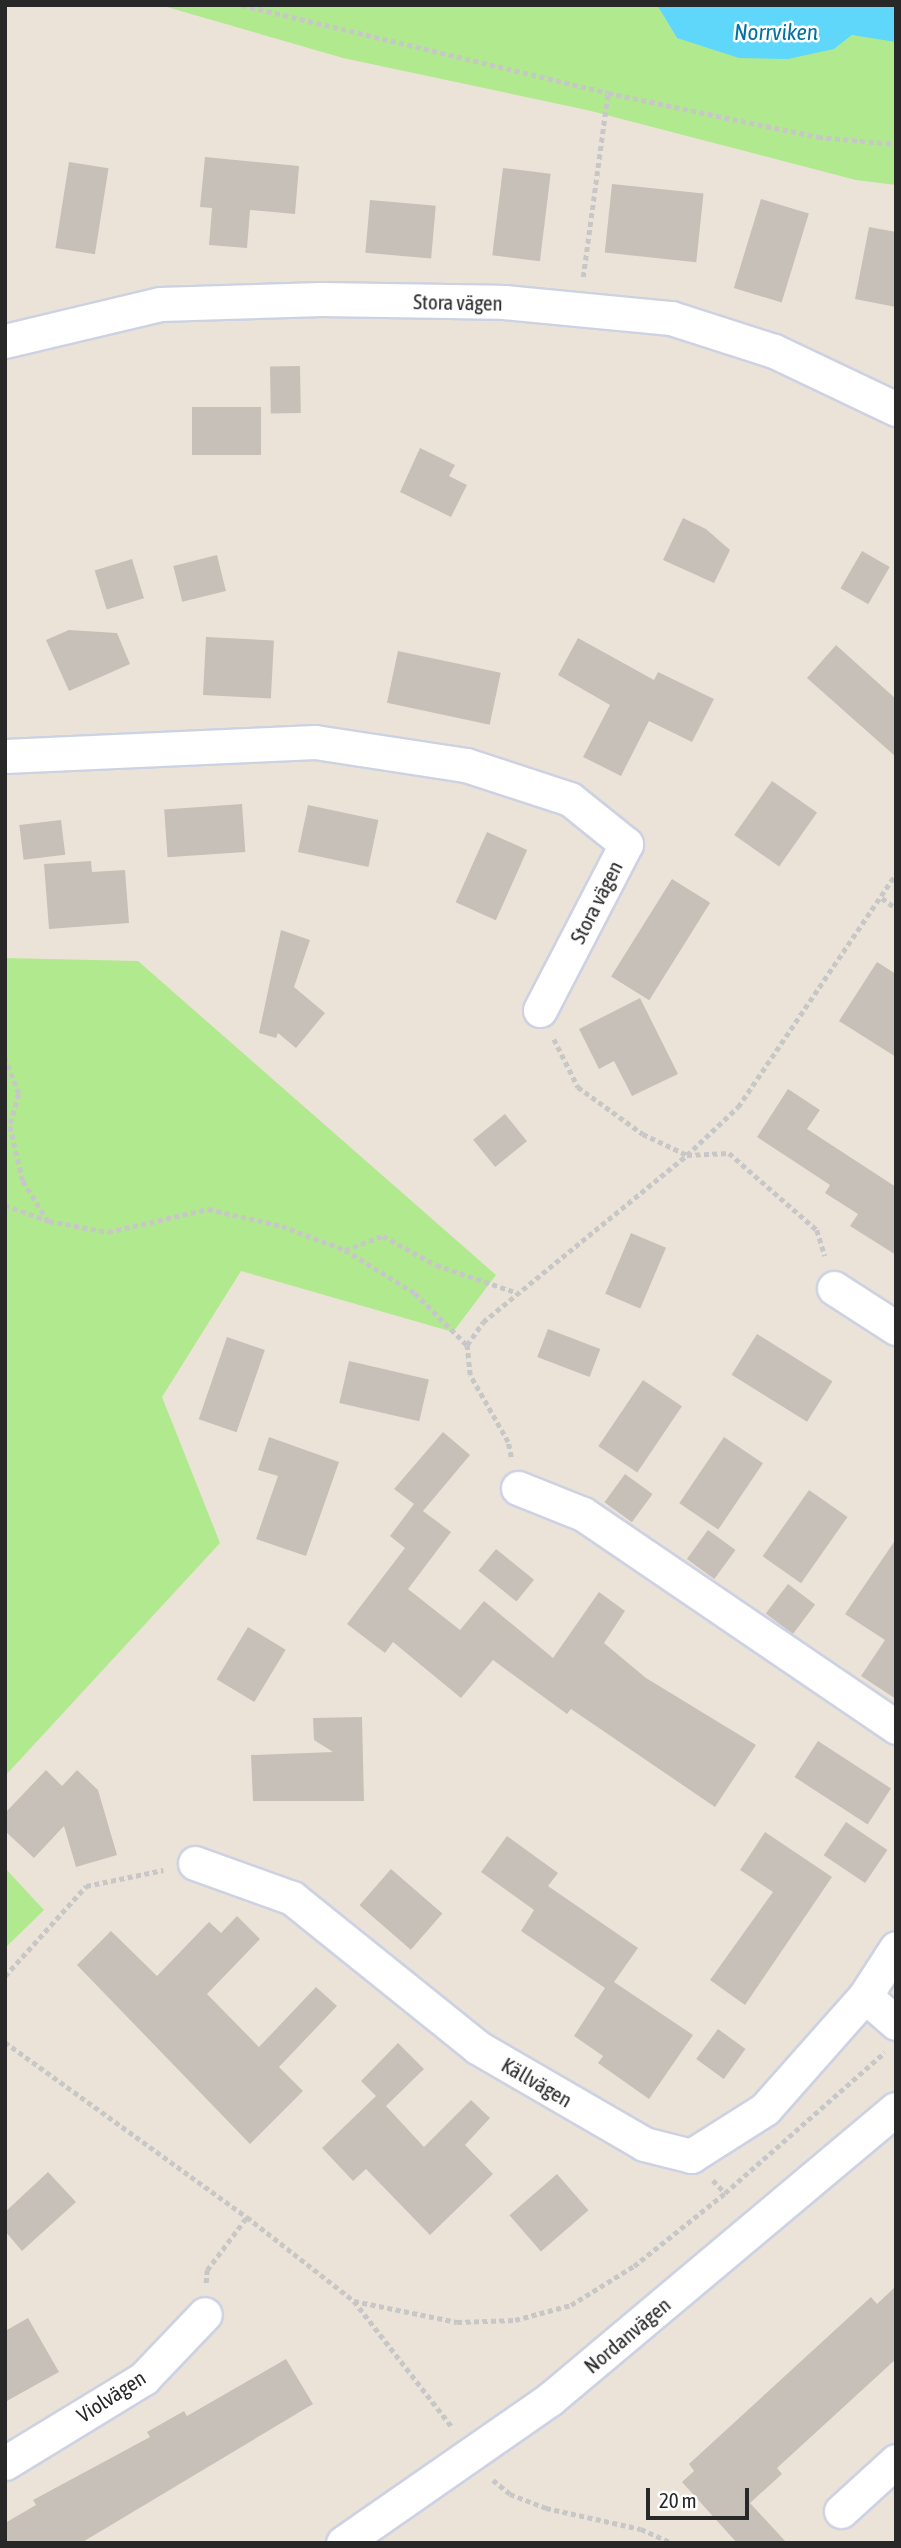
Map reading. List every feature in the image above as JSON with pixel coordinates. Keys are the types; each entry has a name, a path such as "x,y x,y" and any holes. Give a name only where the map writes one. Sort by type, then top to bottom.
{"street":[{"name":"Stora vägen","path":"5,341 160,304 321,299 504,302 671,318 774,351 896,409"},
{"name":"Stora vägen","path":"5,756 314,742 466,765 570,799 626,844 540,1010"},
{"path":"834,1288 896,1328"},
{"path":"519,1488 583,1514 896,1727"},
{"name":"Källvägen","path":"195,1863 292,1898 477,2047 644,2144 691,2157 765,2109 865,1996 896,1948"},
{"path":"865,1996 896,2024"},
{"name":"Nordanvägen","path":"343,2543 550,2399 896,2109"},
{"name":"Violvägen","path":"5,2463 144,2378 205,2314"},
{"path":"841,2511 896,2461"}],"path":[{"path":"242,5 608,93 818,137 896,144"},
{"path":"578,309 608,93"},
{"path":"467,1345 483,1322 687,1155 738,1107 896,874"},
{"path":"882,898 896,908"},
{"path":"540,1010 578,1087 643,1134 687,1155 729,1153 817,1230 834,1288"},
{"path":"5,1057 19,1094 10,1126 23,1181 49,1221"},
{"path":"5,1205 49,1221 108,1232 208,1209 282,1226 345,1250 415,1293 467,1345 470,1375 508,1442 519,1488"},
{"path":"345,1250 383,1236 436,1265 518,1293"},
{"path":"5,1976 86,1886 195,1863"},
{"path":"5,2042 247,2217 354,2301 454,2430"},
{"path":"354,2301 457,2322 516,2320 571,2305 634,2266 725,2193 896,2042"},
{"path":"205,2314 207,2270 247,2217"},
{"path":"487,2475 510,2494 546,2508 640,2529 673,2543"}],"green space":[{"path":"160,5 657,5 677,38 834,49 852,35 882,38 896,42 896,185 856,180 587,110 343,58"},
{"path":"5,958 138,961 496,1275 453,1332 241,1271 162,1397 220,1543 5,1776"},
{"path":"5,1868 44,1910 5,1948"}],"water":[{"name":"Norrviken","path":"657,5 896,5 896,42 852,35 834,49 788,59 739,58 677,38"}],"building":[{"path":"205,157 299,166 295,214 250,210 247,248 209,245 212,208 200,207"},
{"path":"69,162 109,168 95,254 55,248"},
{"path":"503,168 551,174 540,261 492,255"},
{"path":"612,184 703,194 696,262 605,253"},
{"path":"761,199 809,214 782,303 734,288"},
{"path":"370,200 436,206 431,259 365,253"},
{"path":"869,227 896,232 896,307 855,299"},
{"path":"300,366 301,413 271,414 270,367"},
{"path":"192,407 261,407 261,455 192,455"},
{"path":"420,448 455,465 449,476 467,485 451,517 400,492"},
{"path":"683,518 706,529 730,550 714,583 663,560"},
{"path":"862,551 890,567 868,604 840,588"},
{"path":"217,555 226,591 182,602 173,566"},
{"path":"132,559 144,598 107,610 95,570"},
{"path":"69,630 117,633 130,664 69,691 46,640"},
{"path":"206,637 274,641 271,698 203,695"},
{"path":"578,638 654,680 658,672 714,699 692,742 649,721 621,776 583,757 610,705 558,675"},
{"path":"836,645 896,699 896,757 807,678"},
{"path":"398,651 501,673 490,725 387,703"},
{"path":"772,781 817,813 779,867 734,835"},
{"path":"242,804 245,852 168,857 164,809"},
{"path":"308,805 378,820 368,867 298,852"},
{"path":"61,820 65,855 24,860 19,825"},
{"path":"487,832 527,850 496,920 456,902"},
{"path":"91,861 92,872 125,870 129,923 49,929 44,864"},
{"path":"672,879 710,903 649,1000 611,977"},
{"path":"281,930 310,940 294,987 325,1013 296,1048 278,1033 276,1038 259,1033"},
{"path":"877,962 896,974 896,1057 839,1021"},
{"path":"640,998 678,1074 632,1096 614,1061 599,1069 579,1029"},
{"path":"788,1089 820,1110 807,1129 896,1187 896,1255 850,1226 858,1214 825,1193 830,1185 757,1137"},
{"path":"505,1114 527,1141 495,1167 473,1140"},
{"path":"631,1233 666,1248 640,1309 605,1294"},
{"path":"548,1329 600,1349 590,1377 537,1357"},
{"path":"757,1334 832,1381 807,1422 732,1375"},
{"path":"227,1337 265,1350 236,1432 199,1419"},
{"path":"349,1361 429,1379 419,1421 339,1403"},
{"path":"643,1380 682,1406 637,1473 598,1446"},
{"path":"443,1432 470,1455 423,1511 451,1532 408,1589 460,1630 484,1601 553,1658 599,1592 625,1611 604,1643 646,1678 756,1745 715,1807 571,1709 567,1714 493,1660 461,1698 393,1642 385,1653 347,1624 405,1548 390,1536 414,1504 394,1489"},
{"path":"269,1437 339,1462 306,1556 256,1539 278,1476 258,1470"},
{"path":"724,1437 763,1463 718,1530 679,1503"},
{"path":"625,1474 653,1494 632,1522 604,1502"},
{"path":"809,1490 848,1517 801,1583 763,1556"},
{"path":"708,1530 736,1550 714,1579 687,1559"},
{"path":"896,1539 896,1699 861,1676 885,1640 845,1614"},
{"path":"496,1549 534,1580 516,1602 478,1571"},
{"path":"788,1584 815,1604 793,1634 766,1614"},
{"path":"248,1627 286,1650 254,1702 217,1679"},
{"path":"362,1717 364,1801 253,1801 251,1755 333,1752 314,1740 313,1718"},
{"path":"818,1741 891,1788 868,1824 795,1777"},
{"path":"46,1770 62,1786 77,1770 98,1790 117,1855 76,1867 64,1826 34,1858 5,1831 5,1813"},
{"path":"846,1822 887,1850 865,1883 824,1855"},
{"path":"765,1832 832,1877 745,2005 710,1980 773,1892 740,1870"},
{"path":"507,1836 558,1873 548,1886 638,1948 614,1982 693,2035 649,2099 598,2063 603,2056 574,2036 605,1988 521,1931 534,1910 481,1872"},
{"path":"391,1869 442,1914 411,1950 360,1905"},
{"path":"237,1916 260,1939 207,1994 259,2047 316,1987 337,2006 279,2067 303,2091 250,2144 77,1965 111,1931 157,1976 209,1922 221,1933"},
{"path":"718,2029 746,2049 724,2079 696,2059"},
{"path":"398,2043 424,2069 386,2106 424,2147 471,2100 490,2118 465,2145 493,2174 430,2235 366,2169 353,2181 322,2148 376,2096 361,2081"},
{"path":"48,2172 76,2202 22,2251 5,2231 5,2212"},
{"path":"557,2174 588,2210 541,2252 509,2215"},
{"path":"896,2286 896,2359 777,2468 782,2474 750,2503 787,2543 737,2543 682,2482 694,2471 689,2464 871,2297 877,2304"},
{"path":"28,2318 59,2372 5,2402 5,2331"},
{"path":"286,2359 313,2404 81,2543 5,2543 5,2523 36,2505 33,2500 150,2437 147,2432 184,2411 187,2416"}]}
